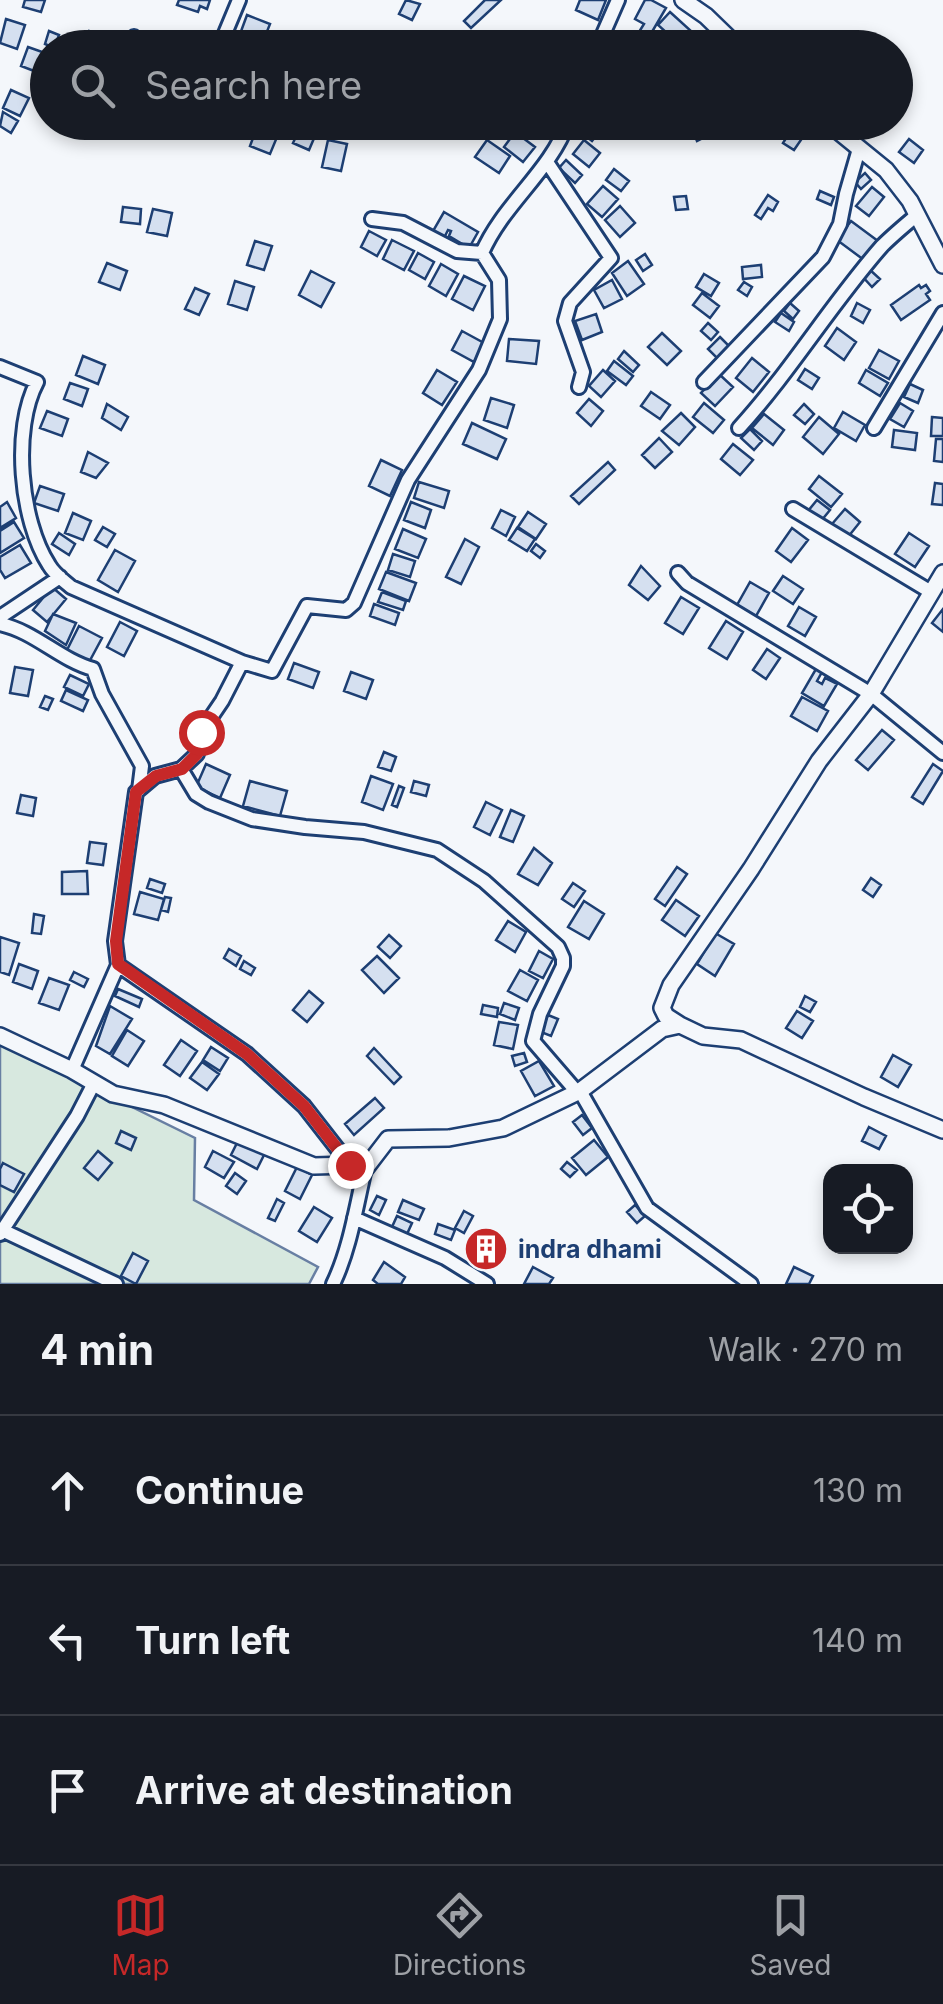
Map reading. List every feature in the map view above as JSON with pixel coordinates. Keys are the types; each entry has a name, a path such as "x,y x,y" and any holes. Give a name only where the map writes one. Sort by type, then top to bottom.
{"street":[{"path":"226,30 238,0"},
{"path":"605,30 618,0"},
{"path":"688,1 720,30"},
{"path":"482,253 499,221 562,140"},
{"path":"849,140 886,170 910,201 943,265"},
{"path":"704,382 823,257 840,224 859,148"},
{"path":"547,162 612,258 570,303 566,321 583,372 579,387"},
{"path":"739,428 772,392 826,316 884,245 917,215"},
{"path":"372,219 403,222 457,251 482,253"},
{"path":"0,366 36,382 28,399 21,454 30,522 52,570 71,587 242,662 272,671 308,606 346,610 354,603 408,480 479,370 500,320 499,280 482,253"},
{"path":"874,428 943,314"},
{"path":"793,509 931,592"},
{"path":"678,572 687,583 872,694 943,754"},
{"path":"943,573 872,694 819,762 671,984 662,1008 666,1016 702,1036 741,1040 943,1130"},
{"path":"60,577 0,620 80,666 93,669 102,694 142,766 116,941 118,964 72,1070"},
{"path":"138,790 156,776 182,769 197,754 201,732 242,662"},
{"path":"182,769 196,794 252,819 364,832 437,850 484,880 558,947 563,958 533,1036 537,1046 579,1092 648,1208 751,1284"},
{"path":"118,964 247,1054 304,1106 358,1167"},
{"path":"332,1284 354,1218 358,1167 388,1139 449,1138 504,1128 579,1092 662,1029 680,1025"},
{"path":"0,1036 113,1094 164,1105 314,1166 358,1167"},
{"path":"94,1082 77,1116 1,1232 116,1284"},
{"path":"354,1218 445,1258 487,1284"}],"shaded area":[{"path":"0,1042 195,1138 194,1200 318,1267 309,1284 0,1284"}],"building":[{"path":"25,0 45,0 41,12 23,7"},
{"path":"179,0 210,0 207,9 200,6 198,12 177,5"},
{"path":"406,0 420,4 412,20 399,14"},
{"path":"485,0 501,0 471,28 464,21"},
{"path":"580,0 606,0 598,20 576,10"},
{"path":"645,0 666,8 653,30 640,30 644,24 635,19"},
{"path":"670,12 690,30 664,30 658,25"},
{"path":"247,15 270,24 268,30 241,30"},
{"path":"6,19 25,25 17,49 0,43"},
{"path":"28,47 30,48 30,69 21,66"},
{"path":"11,90 29,98 20,116 3,108"},
{"path":"3,112 18,121 11,133 0,126"},
{"path":"252,140 276,140 270,154 250,146"},
{"path":"294,140 313,140 309,150 293,143"},
{"path":"328,140 347,144 341,171 322,167"},
{"path":"487,140 510,156 499,173 475,157"},
{"path":"509,140 526,140 535,147 523,162 504,147"},
{"path":"584,140 600,153 589,167 573,154"},
{"path":"785,140 801,140 794,150 783,143"},
{"path":"908,140 923,150 914,163 899,152"},
{"path":"566,160 582,175 575,183 559,168"},
{"path":"614,169 629,181 621,191 606,180"},
{"path":"865,173 871,180 861,189 855,182"},
{"path":"603,186 618,199 602,217 587,204"},
{"path":"872,187 884,197 869,216 856,206"},
{"path":"820,191 834,197 831,205 817,199"},
{"path":"768,195 778,202 761,219 755,215"},
{"path":"686,196 688,209 676,210 674,197"},
{"path":"620,206 635,223 620,237 605,220"},
{"path":"123,207 141,209 140,224 121,222"},
{"path":"153,209 172,213 167,236 147,232"},
{"path":"444,212 478,232 469,248 449,236 451,231 444,238 433,231"},
{"path":"851,221 878,241 864,260 837,240"},
{"path":"369,231 386,240 377,256 361,247"},
{"path":"392,240 414,251 404,270 383,259"},
{"path":"255,241 272,246 264,270 247,265"},
{"path":"418,253 434,262 425,279 409,270"},
{"path":"645,254 652,265 643,271 636,260"},
{"path":"628,261 644,284 627,296 612,273"},
{"path":"107,263 127,271 120,290 99,282"},
{"path":"441,264 458,274 446,296 429,286"},
{"path":"761,265 762,277 743,279 742,267"},
{"path":"869,269 880,279 872,287 862,276"},
{"path":"311,271 334,283 321,307 299,295"},
{"path":"704,274 719,283 711,296 696,287"},
{"path":"464,276 485,286 473,310 452,299"},
{"path":"612,280 622,299 604,308 594,290"},
{"path":"235,281 254,287 247,310 228,304"},
{"path":"744,282 752,287 747,296 738,290"},
{"path":"919,285 926,285 930,300 901,320 891,305"},
{"path":"195,288 209,294 199,315 185,309"},
{"path":"702,293 719,306 710,318 693,305"},
{"path":"790,303 799,311 793,319 784,311"},
{"path":"857,303 870,310 863,323 851,316"},
{"path":"781,313 794,322 789,331 775,322"},
{"path":"596,314 602,332 582,340 575,321"},
{"path":"708,323 718,332 711,340 701,331"},
{"path":"837,328 856,342 844,360 825,346"},
{"path":"462,331 484,343 474,362 452,350"},
{"path":"662,333 681,351 667,365 648,347"},
{"path":"720,337 731,348 720,361 708,349"},
{"path":"509,339 539,341 536,364 507,361"},
{"path":"879,350 899,361 889,379 869,368"},
{"path":"624,351 639,365 633,372 618,359"},
{"path":"83,356 105,365 98,384 76,375"},
{"path":"752,358 769,372 753,392 736,378"},
{"path":"614,361 633,376 626,385 607,371"},
{"path":"805,369 819,378 812,389 798,380"},
{"path":"437,370 457,382 442,405 423,393"},
{"path":"603,370 615,381 601,397 589,386"},
{"path":"866,370 888,383 880,396 859,383"},
{"path":"719,374 733,387 715,406 701,393"},
{"path":"70,383 88,389 82,406 64,399"},
{"path":"910,384 923,390 918,403 904,397"},
{"path":"651,392 670,405 660,419 641,406"},
{"path":"491,398 514,405 507,428 484,420"},
{"path":"589,399 603,411 591,426 577,413"},
{"path":"704,403 724,420 713,433 693,417"},
{"path":"900,403 913,411 904,427 890,419"},
{"path":"107,404 128,417 121,430 102,418"},
{"path":"804,404 814,414 805,424 794,415"},
{"path":"47,411 68,419 62,436 40,428"},
{"path":"843,412 865,425 856,441 834,428"},
{"path":"681,413 695,427 679,445 662,431"},
{"path":"764,414 784,430 773,445 752,428"},
{"path":"819,417 839,434 823,454 803,437"},
{"path":"932,417 943,418 943,436 931,436"},
{"path":"472,423 506,439 497,459 463,444"},
{"path":"750,429 762,441 754,450 741,438"},
{"path":"894,430 917,433 915,450 892,447"},
{"path":"659,438 672,452 655,468 642,455"},
{"path":"936,439 943,439 943,462 934,461"},
{"path":"733,444 753,460 740,475 721,459"},
{"path":"88,452 108,463 96,478 81,472"},
{"path":"381,460 402,470 390,496 369,486"},
{"path":"608,462 615,470 579,504 571,496"},
{"path":"819,476 842,494 831,507 809,489"},
{"path":"419,482 449,491 444,508 414,498"},
{"path":"935,483 943,484 943,505 932,504"},
{"path":"40,486 64,494 58,511 34,503"},
{"path":"817,500 830,510 821,521 808,511"},
{"path":"7,502 16,518 0,528 0,507"},
{"path":"411,502 431,510 425,528 404,520"},
{"path":"845,509 860,522 848,537 832,524"},
{"path":"501,510 515,517 506,536 492,528"},
{"path":"528,512 546,524 536,539 518,527"},
{"path":"73,513 91,521 83,540 65,533"},
{"path":"14,522 24,538 0,553 0,531"},
{"path":"103,527 115,534 107,547 95,540"},
{"path":"517,528 535,539 527,551 509,540"},
{"path":"792,528 808,540 791,562 776,551"},
{"path":"403,529 426,539 418,558 395,549"},
{"path":"59,533 75,544 69,555 52,544"},
{"path":"909,533 929,546 915,567 895,554"},
{"path":"465,539 479,547 461,584 446,577"},
{"path":"536,544 545,551 540,558 531,551"},
{"path":"20,545 31,563 5,578 0,570 0,557"},
{"path":"115,550 135,561 118,592 98,580"},
{"path":"393,554 415,561 410,577 388,570"},
{"path":"641,566 660,586 648,600 629,585"},
{"path":"386,572 416,583 409,601 379,589"},
{"path":"783,576 803,589 793,604 773,591"},
{"path":"750,582 769,593 756,616 737,605"},
{"path":"52,587 66,599 47,622 33,610"},
{"path":"382,592 406,601 403,610 378,602"},
{"path":"681,597 699,608 683,634 665,623"},
{"path":"374,604 399,613 395,625 370,616"},
{"path":"799,607 816,617 805,636 788,626"},
{"path":"943,609 943,632 932,623"},
{"path":"53,614 76,623 66,645 45,631"},
{"path":"726,621 743,632 727,659 709,648"},
{"path":"120,622 137,631 124,656 107,647"},
{"path":"79,626 102,638 88,664 66,652"},
{"path":"767,649 780,658 766,679 753,670"},
{"path":"294,663 319,672 313,688 288,679"},
{"path":"15,667 33,670 28,696 10,693"},
{"path":"816,669 822,672 817,681 822,684 825,678 837,684 824,706 802,693"},
{"path":"351,672 373,680 366,699 344,691"},
{"path":"70,675 89,684 83,696 64,687"},
{"path":"66,690 88,700 83,711 61,701"},
{"path":"45,696 53,699 48,710 40,707"},
{"path":"802,697 828,711 817,731 791,716"},
{"path":"882,730 894,740 868,770 856,760"},
{"path":"384,752 396,757 391,771 378,767"},
{"path":"206,764 230,775 220,798 196,787"},
{"path":"933,764 943,771 923,804 912,797"},
{"path":"371,776 393,784 383,810 362,802"},
{"path":"250,781 287,791 280,816 243,806"},
{"path":"414,781 429,785 426,796 411,792"},
{"path":"399,786 404,788 397,807 392,805"},
{"path":"21,795 36,798 33,816 17,813"},
{"path":"486,802 502,810 490,835 474,827"},
{"path":"511,810 524,816 513,842 500,837"},
{"path":"90,842 106,844 103,865 87,863"},
{"path":"534,848 552,863 538,885 518,874"},
{"path":"677,867 687,874 665,906 655,899"},
{"path":"87,871 88,894 62,894 62,872"},
{"path":"871,878 881,885 873,897 863,890"},
{"path":"150,879 165,884 162,893 147,888"},
{"path":"573,883 585,891 574,907 562,899"},
{"path":"140,892 164,899 158,920 134,914"},
{"path":"165,897 171,898 168,912 161,910"},
{"path":"676,900 699,916 685,936 662,920"},
{"path":"584,901 604,914 589,939 568,927"},
{"path":"34,914 44,916 41,934 32,933"},
{"path":"508,921 526,932 515,952 496,940"},
{"path":"715,933 734,944 715,976 697,964"},
{"path":"389,935 401,946 390,958 378,947"},
{"path":"0,937 19,943 9,975 0,972"},
{"path":"229,949 241,956 236,966 224,958"},
{"path":"539,951 553,959 543,978 529,971"},
{"path":"377,956 399,978 384,993 362,970"},
{"path":"244,961 255,968 251,975 240,969"},
{"path":"19,964 38,971 32,989 13,982"},
{"path":"520,970 538,980 527,1001 508,991"},
{"path":"74,972 88,979 84,987 70,980"},
{"path":"49,978 69,985 59,1010 39,1003"},
{"path":"118,989 142,999 139,1007 115,996"},
{"path":"309,991 323,1003 307,1022 293,1010"},
{"path":"805,996 816,1002 810,1012 800,1007"},
{"path":"504,1003 519,1008 515,1020 500,1014"},
{"path":"483,1005 498,1008 497,1017 481,1014"},
{"path":"110,1006 132,1019 110,1054 96,1046"},
{"path":"797,1011 813,1021 802,1038 786,1028"},
{"path":"548,1015 558,1019 551,1036 541,1032"},
{"path":"499,1022 518,1025 513,1049 494,1045"},
{"path":"127,1030 144,1041 128,1066 112,1056"},
{"path":"181,1040 197,1051 180,1076 164,1065"},
{"path":"211,1047 228,1058 220,1071 203,1060"},
{"path":"374,1048 401,1077 394,1084 367,1056"},
{"path":"524,1053 527,1062 515,1066 512,1056"},
{"path":"893,1055 911,1065 898,1087 881,1077"},
{"path":"539,1061 554,1086 535,1096 521,1071"},
{"path":"202,1062 219,1074 207,1090 190,1078"},
{"path":"375,1098 384,1108 354,1135 345,1124"},
{"path":"582,1115 592,1128 583,1135 573,1122"},
{"path":"869,1127 886,1136 879,1149 862,1141"},
{"path":"121,1131 136,1138 131,1150 116,1143"},
{"path":"594,1140 608,1157 586,1175 572,1158"},
{"path":"238,1141 264,1155 257,1169 231,1155"},
{"path":"98,1151 112,1163 98,1180 84,1168"},
{"path":"213,1151 234,1162 224,1178 205,1167"},
{"path":"567,1162 577,1170 570,1177 561,1169"},
{"path":"3,1163 24,1174 14,1192 0,1185"},
{"path":"297,1167 312,1175 300,1199 285,1191"},
{"path":"235,1173 246,1181 237,1194 226,1186"},
{"path":"377,1196 386,1200 379,1215 370,1210"},
{"path":"277,1199 284,1203 275,1221 268,1218"},
{"path":"403,1200 424,1209 419,1220 398,1212"},
{"path":"635,1205 645,1216 637,1223 627,1212"},
{"path":"314,1207 332,1218 317,1242 299,1231"},
{"path":"464,1211 473,1216 464,1233 455,1228"},
{"path":"397,1216 412,1223 407,1234 392,1227"},
{"path":"438,1224 455,1230 451,1240 435,1234"},
{"name":"indra dhami","path":"484,1234 501,1244 488,1265 471,1255"},
{"path":"133,1253 148,1261 136,1284 121,1276"},
{"path":"384,1262 405,1277 401,1284 378,1284 373,1280"},
{"path":"533,1267 553,1278 549,1284 524,1284"},
{"path":"794,1267 813,1276 809,1284 786,1284"}],"place":[{"name":"indra dhami","path":"486,1249"}],"route":[{"path":"201,732 197,754 182,769 156,776 136,792 116,941 118,964 247,1054 304,1106 350,1165"}]}
